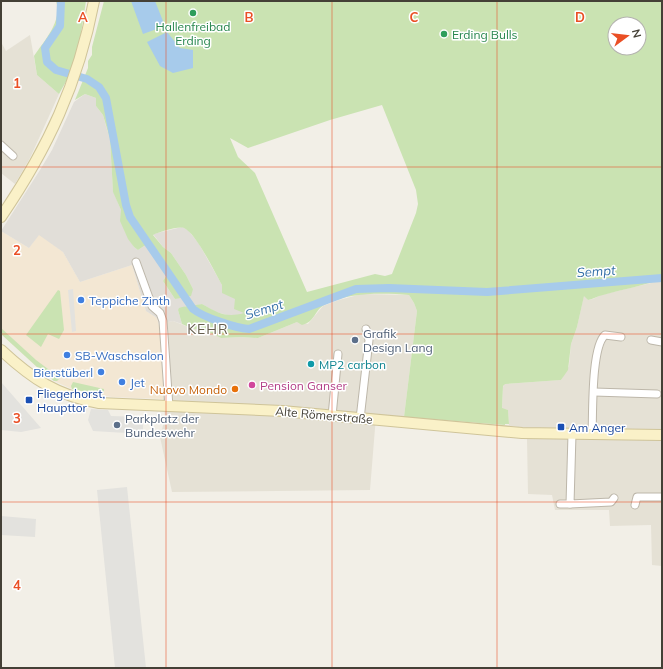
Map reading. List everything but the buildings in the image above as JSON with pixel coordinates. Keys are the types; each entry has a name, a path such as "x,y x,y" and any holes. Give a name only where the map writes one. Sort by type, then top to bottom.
{"main road":[{"path":"1,217 44,148 62,110 78,66 94,1"},
{"name":"Alte Römerstraße","path":"1,350 32,376 48,387 83,400 99,403 169,407 232,408 522,433 662,435"}],"street":[{"path":"1,145 13,156"},
{"path":"136,262 152,306 160,313 163,321 169,407"},
{"path":"360,419 369,340 366,329"},
{"path":"592,434 595,364 601,339 605,335 621,337"},
{"path":"651,340 662,342"},
{"path":"332,416 338,354"},
{"path":"594,392 657,394"},
{"path":"570,504 572,434"},
{"path":"634,505 637,497 662,497"},
{"path":"560,504 611,502 614,498"}],"shaded area":[{"path":"30,35 37,75 59,94 30,158 15,184 1,173 1,42 6,51"},
{"path":"85,94 96,98 96,106 103,115 110,139 113,191 121,210 125,231 134,247 138,250 151,244 170,270 163,281 175,299 193,289 186,275 171,253 163,247 153,234 182,227 188,230 199,244 222,285 236,299 245,314 231,316 216,312 202,304 195,306 189,305 178,310 182,324 173,321 159,324 157,318 146,311 132,265 80,282 63,252 39,235 29,248 1,231 52,150 74,102"},
{"path":"1,231 29,248 39,234 63,252 80,282 132,265 146,311 157,318 160,330 164,366 163,399 112,397 72,389 54,381 1,334"},
{"path":"662,279 662,566 652,565 651,525 610,526 609,510 555,510 552,495 528,494 528,428 509,426 508,410 502,409 504,384 561,380 569,366 571,344 577,327 584,295 588,300 593,299 601,295"},
{"path":"73,289 76,331 72,332 68,290"},
{"path":"362,294 409,295 417,311 404,417 376,416 370,490 172,492 160,437 165,418 163,399 164,366 159,324 173,321 191,328 206,331 221,338 258,338 297,322 308,324 323,306"},
{"path":"1,382 41,428 21,432 1,430"},
{"name":"Parkplatz der Bundeswehr","path":"91,409 108,410 111,416 143,417 143,434 93,431 88,420"},
{"path":"127,487 146,668 115,668 97,490"},
{"path":"1,516 36,519 35,537 1,535"}],"green space":[{"path":"56,1 86,1 78,53 68,78 59,94 37,75 34,56 55,23 57,16"},
{"path":"104,1 662,1 662,279 648,284 601,295 588,300 584,296 577,327 571,344 568,370 561,380 505,384 503,386 502,408 508,410 509,424 505,425 404,417 417,311 409,295 366,294 333,301 321,307 306,324 302,325 297,322 258,338 221,338 206,331 191,328 182,324 178,310 179,308 185,306 202,304 227,315 244,313 234,309 235,299 222,293 222,285 205,254 189,231 181,228 164,231 153,235 163,247 171,253 186,275 193,289 191,296 175,299 163,281 170,270 151,244 138,250 128,239 120,221 121,210 113,192 110,139 103,115 96,106 96,98 85,94 75,100 88,68 88,61 92,55 92,47","holes":["382,105 416,190 418,204 416,213 392,274 385,276 375,274 307,292 255,173 238,157 230,138 248,148 330,120"]},
{"path":"58,290 60,291 64,330 59,339 48,334 41,347 26,335"},
{"path":"1,328 36,360 60,378 57,381 54,381 37,367 1,334"},
{"path":"73,382 104,389 104,392 102,395 72,389 71,386"}],"water":[{"path":"131,1 155,1 165,26 143,34"},
{"path":"167,32 180,48 193,50 193,68 173,73 160,66 147,42"}],"waterway":[{"name":"Sempt","path":"61,1 60,26 45,48 47,62 56,70 87,79 99,87 106,98 126,205 130,217 193,309 211,319 249,329 356,289 389,288 487,292 662,278"}],"place":[{"name":"Hallenfreibad Erding","path":"193,13"},
{"name":"Erding Bulls","path":"444,34"},
{"name":"Teppiche Zinth","path":"81,300"},
{"name":"Grafik Design Lang","path":"355,340"},
{"name":"SB-Waschsalon","path":"67,355"},
{"name":"MP2 carbon","path":"311,364"},
{"name":"Bierstüberl","path":"101,372"},
{"name":"Jet","path":"122,382"},
{"name":"Pension Ganser","path":"252,385"},
{"name":"Nuovo Mondo","path":"235,389"},
{"name":"Fliegerhorst, Haupttor","path":"29,400"},
{"name":"Parkplatz der Bundeswehr","path":"117,425"},
{"name":"Am Anger","path":"561,427"}],"district":[{"name":"KEHR","path":"208,329"}]}
